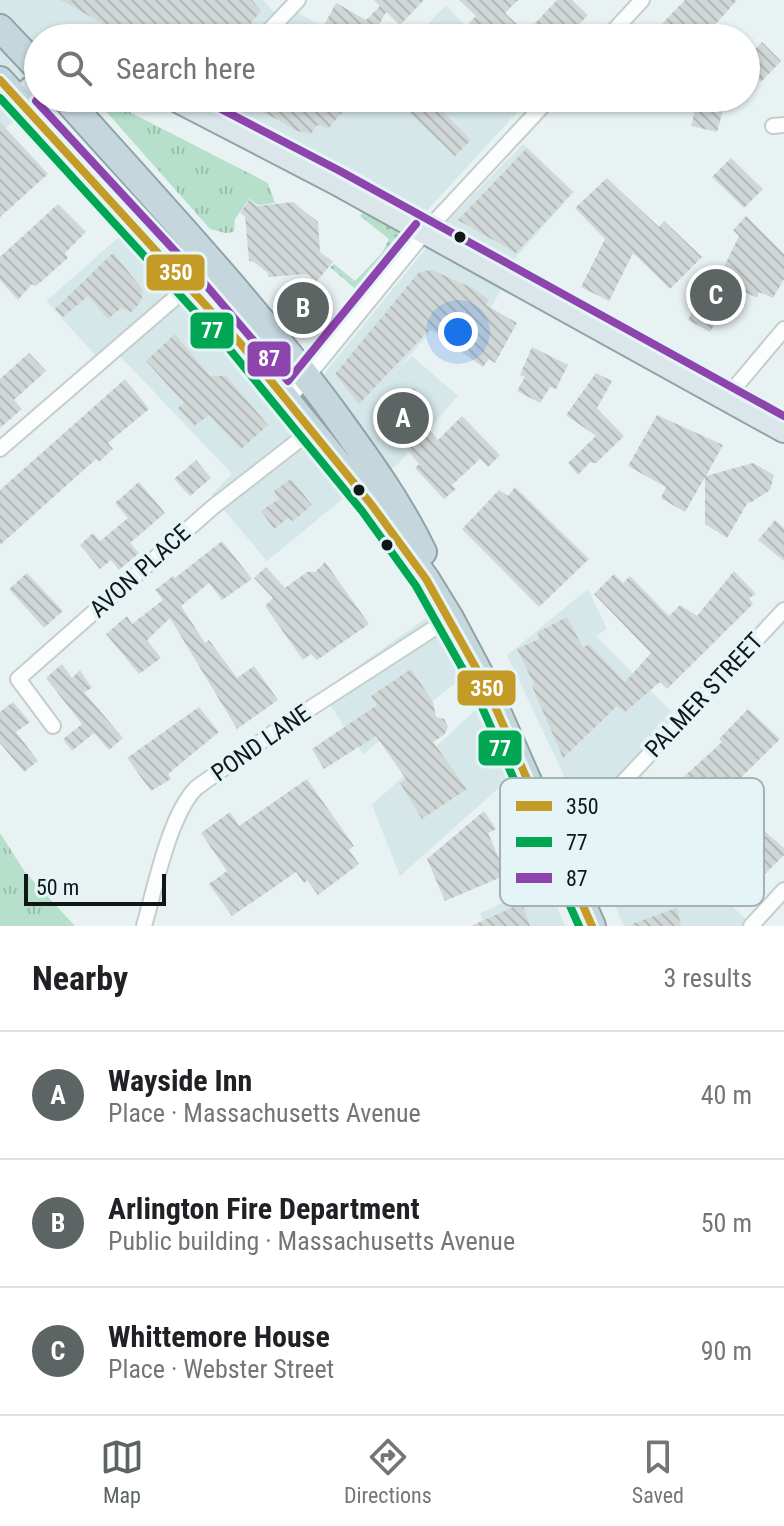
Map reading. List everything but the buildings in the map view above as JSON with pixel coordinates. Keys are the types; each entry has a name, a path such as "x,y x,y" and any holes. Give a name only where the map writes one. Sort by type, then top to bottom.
{"highway":[{"path":"0,28 24,53"},
{"path":"0,80 24,90"},
{"path":"45,112 288,400 399,542 450,618 485,684 527,778"},
{"path":"77,112 249,306 352,437 413,532 450,618"},
{"path":"583,906 592,926"}],"main road":[{"path":"220,112 425,232 784,430"}],"street":[{"path":"275,24 298,0"},
{"path":"620,24 642,0"},
{"path":"288,400 425,232 537,112"},
{"path":"0,449 190,285"},
{"path":"726,398 784,329"},
{"name":"AVON PLACE","path":"53,726 18,679 213,507 312,430"},
{"name":"PALMER STREET","path":"627,778 784,610"},
{"name":"POND LANE","path":"144,926 177,818 190,794 280,728 450,618"},
{"path":"751,926 784,890"}],"shaded area":[{"path":"0,0 263,0 274,12 264,24 24,24 24,112 0,133"},
{"path":"446,5 463,24 428,24"},
{"path":"292,10 319,24 278,24"},
{"path":"239,112 517,112 424,214"},
{"path":"523,144 574,192 517,256 464,354 432,330 399,368 412,356 458,396 398,464 346,496 267,561 211,495 232,474 120,356 107,368 46,301 119,237 188,293 319,454 350,421 319,380 448,221"},
{"path":"588,589 607,629 596,636 678,718 620,778 565,778 507,655"},
{"path":"432,614 464,677 363,754 321,692"},
{"path":"479,707 509,778 500,778 500,787 400,876 372,805"},
{"path":"500,904 557,906 565,926 485,926 480,913"},
{"path":"615,906 732,906 752,926 624,926"}],"green space":[{"path":"107,112 130,112 268,183 275,203 258,205 249,199 235,219 234,232 210,229"},
{"path":"364,210 398,229 399,237 392,255 359,292 330,267 334,264 355,281 382,253 389,239 360,216"},
{"path":"0,833 25,872 75,926 0,926"}],"transit line":[{"name":"350","path":"0,80 24,106"},
{"name":"77","path":"0,98 231,351 362,511 416,586 474,689 513,778"},
{"name":"350","path":"29,112 240,343 371,504 426,579 485,684 527,778"},
{"name":"87","path":"46,112 199,277 288,381 416,224"},
{"name":"87","path":"227,112 340,171 784,416"},
{"name":"77","path":"570,906 579,926"},
{"name":"350","path":"583,906 592,926"}],"place":[{"name":"Whittemore House","path":"716,295"},
{"name":"Arlington Fire Department","path":"303,308"},
{"name":"Wayside Inn","path":"403,418"}]}
